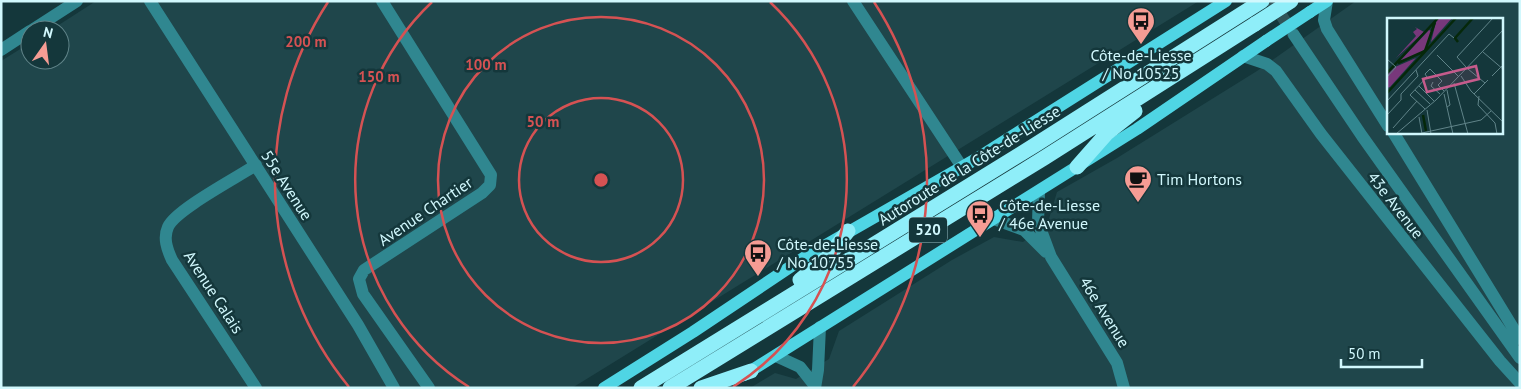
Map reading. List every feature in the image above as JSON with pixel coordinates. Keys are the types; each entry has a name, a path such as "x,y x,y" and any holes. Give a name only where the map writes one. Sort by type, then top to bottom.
{"highway":[{"name":"Autoroute de la Côte-de-Liesse","path":"642,388 757,315 1035,145 1262,1"},
{"name":"Autoroute de la Côte-de-Liesse","path":"670,388 1185,69 1291,1"},
{"path":"1077,167 1107,133 1185,69"},
{"path":"757,315 829,256 848,231"},
{"path":"701,388 751,371"}],"main road":[{"path":"604,388 848,231 962,167 1226,1"},
{"path":"724,388 1137,129 1327,1"}],"street":[{"path":"48,20 77,1"},
{"name":"55e Avenue","path":"150,1 362,333 394,388"},
{"name":"Avenue Chartier","path":"382,1 491,175 490,185 482,193 364,270 359,279 363,294 429,388"},
{"path":"853,1 962,167"},
{"path":"1327,1 1324,20 1327,29 1387,124"},
{"name":"43e Avenue","path":"1294,35 1362,136 1520,358"},
{"path":"1,50 20,38"},
{"name":"43e Avenue","path":"1243,56 1267,64 1276,72 1374,203 1500,362 1520,382"},
{"name":"43e Avenue","path":"1394,134 1520,339"},
{"name":"Avenue Calais","path":"256,165 175,216 165,235 167,250 172,260 256,388"},
{"name":"46e Avenue","path":"1039,191 1038,222 1051,257 1117,363 1124,388"},
{"name":"46e Avenue","path":"994,219 1024,230 1051,257"},
{"path":"815,387 818,370 820,327"},
{"path":"776,356 800,367 815,387"}],"shaded area":[{"path":"96,1 1199,1 572,388 1,388 1,61 20,49 20,70 70,70 70,20 67,20"},
{"path":"1356,1 1520,1 1520,388 750,388 775,373 796,379 829,359 839,331 952,260 994,237 1023,242 1048,222 1057,192 1117,158 1257,71"}],"tunnel":[{"path":"1272,1 1294,35"}],"place":[{"name":"Côte-de-Liesse / No 10525","path":"1141,45"},
{"name":"Tim Hortons","path":"1138,203"},
{"name":"Côte-de-Liesse / 46e Avenue","path":"980,238"},
{"name":"Côte-de-Liesse / No 10755","path":"758,277"}]}
